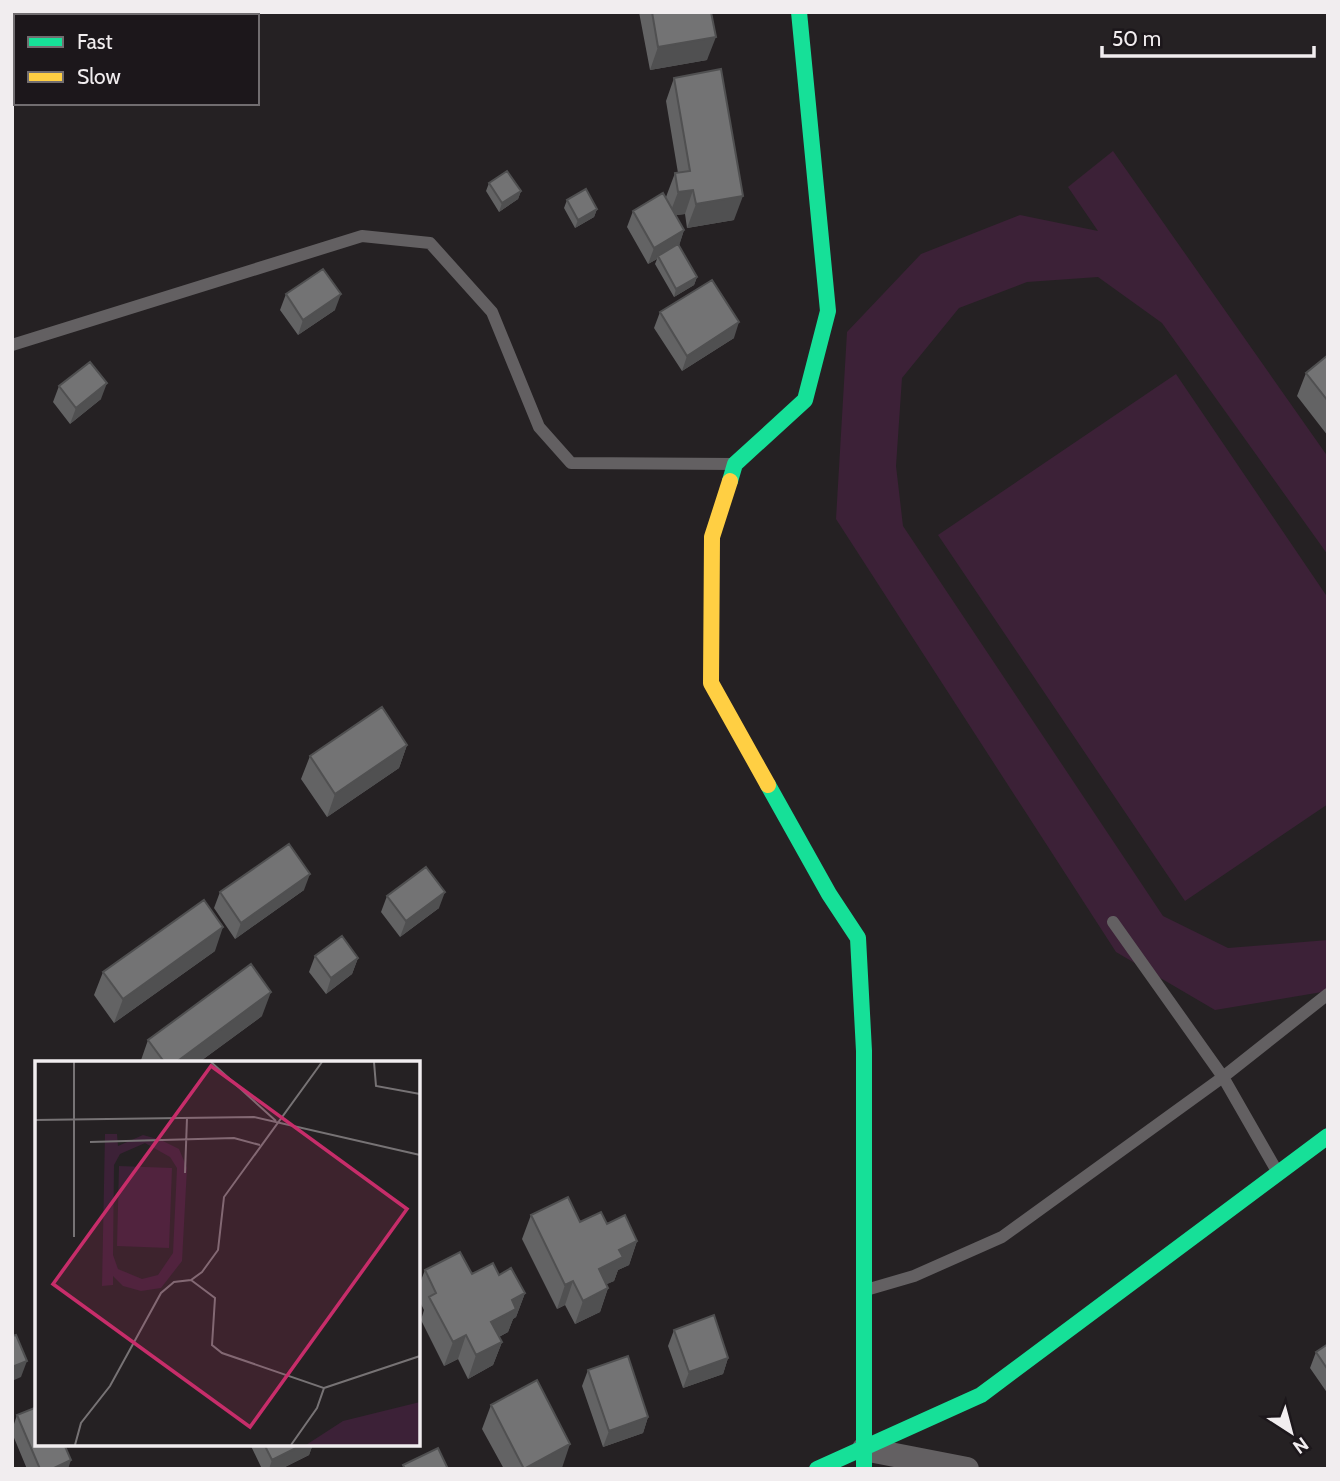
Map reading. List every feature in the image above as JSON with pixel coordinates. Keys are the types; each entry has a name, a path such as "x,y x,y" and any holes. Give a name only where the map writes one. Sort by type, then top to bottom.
{"street":[{"path":"799,12 828,311 805,400 735,464 712,537 711,683 829,894 858,939 864,1051 864,1459"},
{"path":"817,1469 864,1459 981,1395 1328,1136"},
{"path":"864,1459 967,1469"}],"lane":[{"path":"12,345 362,236 430,243 492,312 539,427 571,463 735,464"},
{"path":"1113,922 1223,1077 1278,1174"},
{"path":"864,1291 914,1276 1002,1237 1223,1077 1328,994"}],"shaded area":[{"path":"1113,151 1328,457 1328,555 1162,323 1098,277 1027,282 959,308 902,378 896,466 903,526 1163,916 1228,948 1328,940 1328,991 1215,1010 1116,952 836,519 847,332 921,254 1020,215 1098,231 1068,187"},
{"path":"1176,374 1328,598 1328,804 1185,901 938,535"}],"building":[{"path":"652,12 711,12 716,37 658,47"},
{"path":"721,69 743,196 696,204 693,190 678,192 675,173 690,171 674,78"},
{"path":"507,171 521,191 502,203 489,183"},
{"path":"586,189 597,209 578,220 567,200"},
{"path":"663,193 684,230 654,248 633,211"},
{"path":"678,244 697,277 676,289 658,256"},
{"path":"323,269 341,294 303,320 286,294"},
{"path":"712,280 739,322 687,356 660,312"},
{"path":"1328,355 1328,401 1306,373"},
{"path":"90,362 107,383 76,408 59,386"},
{"path":"382,707 407,745 335,794 310,756"},
{"path":"289,844 310,874 241,923 220,892"},
{"path":"426,867 445,892 406,921 387,896"},
{"path":"204,900 223,927 123,999 103,972"},
{"path":"342,936 358,958 331,978 315,956"},
{"path":"251,964 271,992 178,1061 164,1061 148,1040"},
{"path":"568,1197 580,1222 601,1212 607,1224 625,1215 637,1241 619,1250 623,1257 599,1269 608,1288 583,1301 573,1281 565,1285 531,1215"},
{"path":"460,1252 472,1274 493,1263 499,1275 511,1268 525,1293 512,1300 516,1309 491,1322 502,1342 476,1355 466,1335 453,1342 429,1297 436,1293 425,1270"},
{"path":"714,1315 728,1358 689,1372 674,1330"},
{"path":"16,1335 27,1361 12,1367 12,1336"},
{"path":"1328,1344 1328,1370 1316,1352"},
{"path":"628,1356 648,1417 609,1431 588,1370"},
{"path":"537,1380 570,1444 524,1469 491,1405"},
{"path":"35,1408 35,1446 65,1446 71,1460 52,1469 40,1469 17,1415"},
{"path":"265,1446 300,1446 272,1460"},
{"path":"438,1448 448,1469 405,1469 403,1465"}],"traffic: fast":[{"path":"730,481 735,464 805,400 828,311 799,12"},
{"path":"768,785 829,894 858,938 864,1051 864,1469"},
{"path":"817,1469 981,1395 1328,1136"}],"traffic: slow":[{"path":"730,481 712,537 711,683 768,785"}]}
